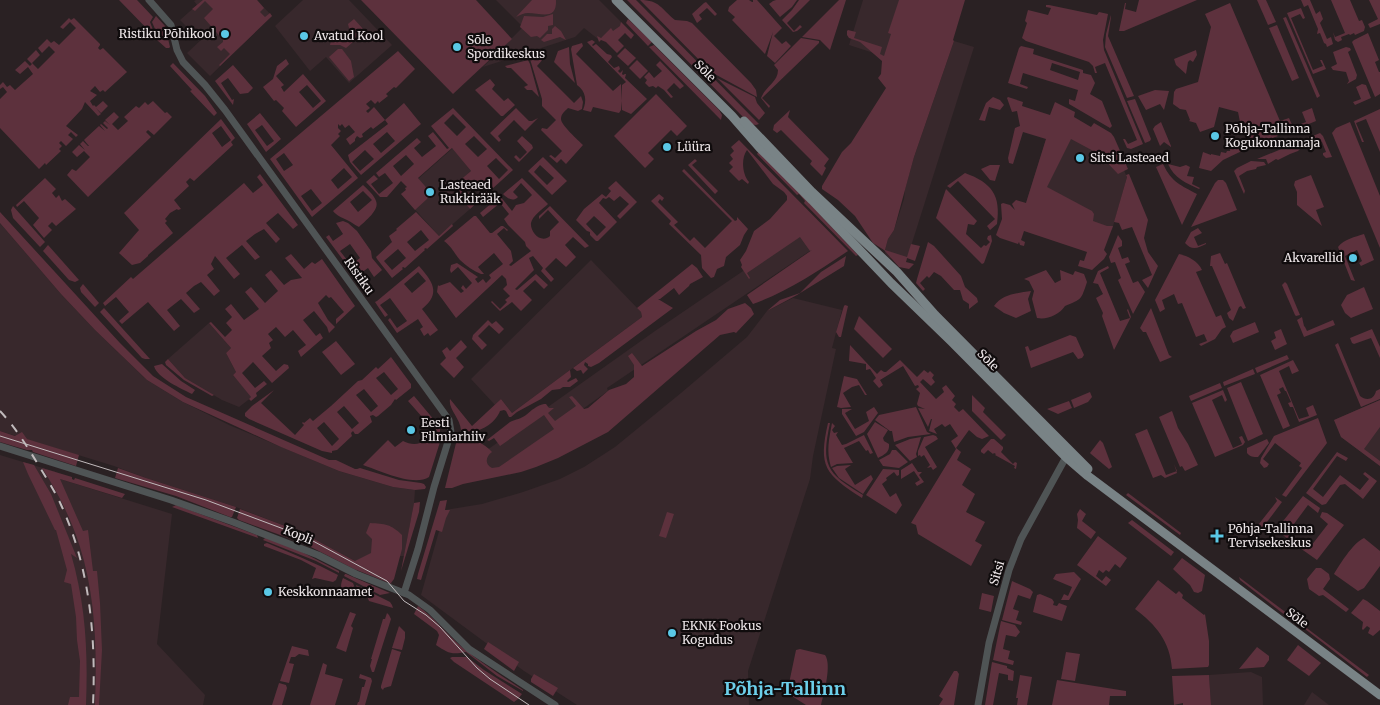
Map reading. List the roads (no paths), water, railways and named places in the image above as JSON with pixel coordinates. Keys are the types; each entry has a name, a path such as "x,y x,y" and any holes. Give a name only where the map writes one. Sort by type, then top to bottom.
{"main road":[{"name":"Sõle","path":"616,0 732,116 760,148 891,283 1066,457 1096,482 1380,696"},
{"name":"Sõle","path":"623,0 766,143 812,192 897,272 935,315 1083,465 1380,689"}],"street":[{"name":"Ristiku","path":"148,0 171,25 177,50 183,62 225,110 449,420 451,432 404,593"},
{"name":"Kopli","path":"0,446 171,500 233,522 318,555 356,574 404,593 430,610 469,649 556,705"},
{"name":"Sitsi","path":"978,705 989,643 1009,570 1021,539 1066,457"}],"tram line":[{"path":"0,436 206,500 313,541 387,581 404,601 426,615 440,627 477,668 529,705"}],"railway":[{"path":"0,411 19,435 50,484 59,501 79,555 85,579 92,629 93,705"}],"place":[{"name":"Ristiku Põhikool","path":"225,34"},
{"name":"Avatud Kool","path":"304,36"},
{"name":"Sõle Spordikeskus","path":"457,47"},
{"name":"Põhja-Tallinna Kogukonnamaja","path":"1215,136"},
{"name":"Lüüra","path":"667,147"},
{"name":"Sitsi Lasteaed","path":"1080,158"},
{"name":"Lasteaed Rukkirääk","path":"430,192"},
{"name":"Akvarellid","path":"1353,258"},
{"name":"Eesti Filmiarhiiv","path":"411,430"},
{"name":"Põhja-Tallinna Tervisekeskus","path":"1217,536"},
{"name":"Keskkonnaamet","path":"268,592"},
{"name":"EKNK Fookus Kogudus","path":"672,633"}],"district":[{"name":"Põhja-Tallinn","path":"785,689"}]}
